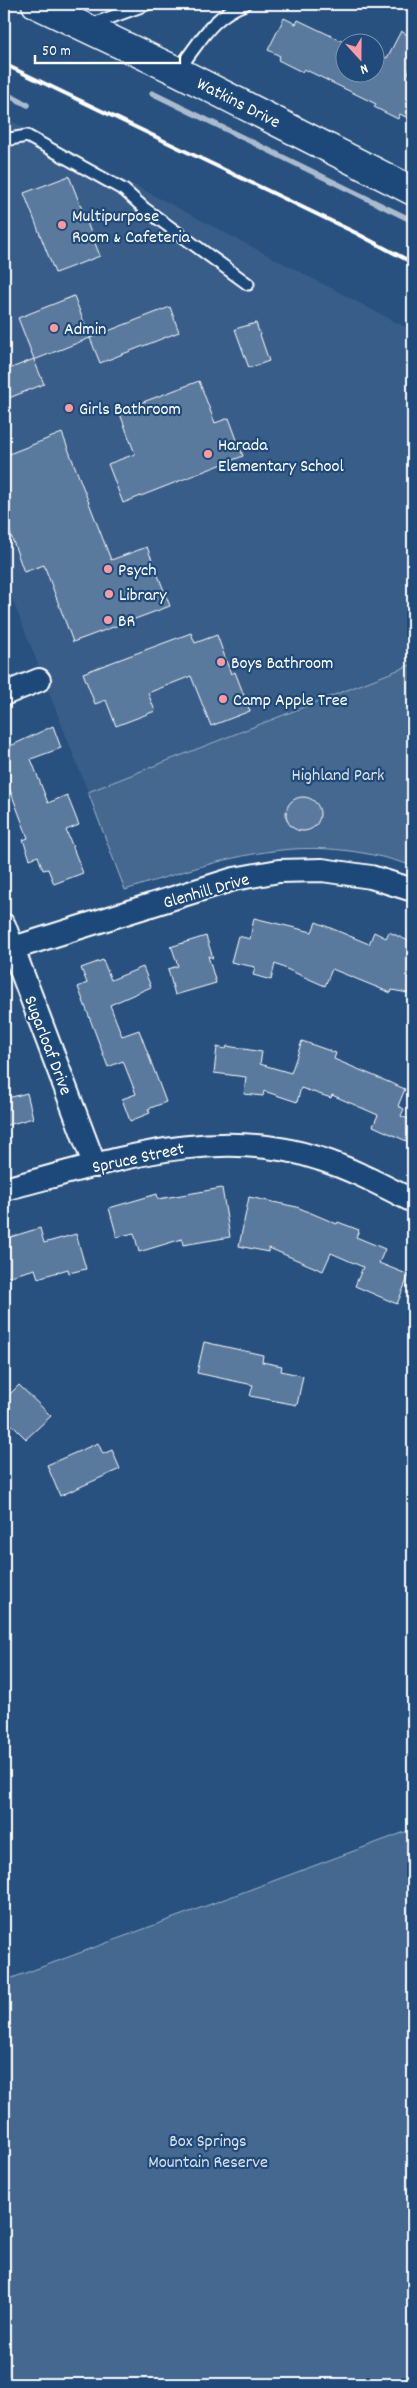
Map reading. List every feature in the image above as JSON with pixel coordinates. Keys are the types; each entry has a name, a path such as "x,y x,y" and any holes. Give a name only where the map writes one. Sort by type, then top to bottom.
{"street":[{"name":"Watkins Drive","path":"36,4 86,26 177,71 413,191"},
{"path":"4,694 39,680"},
{"name":"Glenhill Drive","path":"8,950 234,879 279,871 322,870 371,877 413,890"},
{"name":"Sugarloaf Drive","path":"4,925 8,950 95,1166"},
{"name":"Spruce Street","path":"4,1189 160,1149 219,1144 292,1151 320,1158 380,1184 413,1201"}],"lane":[{"path":"86,26 147,4"},
{"path":"177,71 213,22 231,9 245,4"},
{"path":"4,140 27,136 124,190 145,209 248,284"}],"shaded area":[{"name":"Harada Elementary School","path":"4,117 413,331 413,664 88,792 4,578"}],"green space":[{"name":"Highland Park","path":"413,664 413,866 373,855 336,850 301,849 233,858 125,890 88,792"},
{"name":"Box Springs Mountain Reserve","path":"413,1829 413,2384 4,2384 4,1981"}],"building":[{"path":"284,18 296,24 298,20 334,37 334,82 384,82 384,57 387,58 401,31 413,38 413,62 408,73 413,76 413,121 400,114 398,119 374,107 376,104 304,69 302,72 278,60 280,56 268,50"},
{"name":"Multipurpose Room & Cafeteria","path":"69,176 100,256 55,273 24,193"},
{"name":"Admin","path":"74,296 90,338 34,360 44,384 4,400 4,371 34,359 18,318"},
{"path":"170,307 179,332 100,363 90,338"},
{"path":"256,323 269,361 249,368 235,329"},
{"path":"199,381 215,423 229,418 243,456 123,503 108,464 135,454 119,411"},
{"path":"62,433 111,560 147,547 170,606 73,642 44,565 24,572 4,516 4,456"},
{"path":"191,633 195,643 217,635 231,674 235,672 250,711 211,726 191,676 148,693 155,711 116,726 106,700 95,704 83,673"},
{"path":"53,726 61,748 31,759 48,803 67,795 79,825 66,830 83,873 54,884 48,869 43,870 38,856 30,859 23,840 28,838 10,790 4,792 4,749"},
{"path":"303,797 315,802 320,814 315,826 303,831 291,826 286,814 291,802"},
{"path":"254,918 312,932 316,922 369,944 374,932 386,938 389,932 413,943 413,994 392,990 391,993 332,969 325,986 275,964 271,980 253,975 255,967 231,962 238,936 250,939"},
{"path":"206,936 213,958 208,956 216,983 175,995 168,969 178,966 170,947"},
{"path":"103,960 111,980 143,967 151,987 110,1005 122,1036 139,1030 166,1102 148,1109 150,1113 130,1121 122,1099 136,1094 123,1061 108,1067 78,987 87,983 81,968"},
{"path":"302,1041 336,1053 334,1059 405,1089 398,1106 404,1109 401,1116 413,1121 413,1144 373,1126 378,1115 332,1095 331,1098 301,1088 297,1102 264,1091 263,1096 244,1094 246,1077 214,1073 217,1047 226,1049 227,1046 262,1052 260,1064 291,1073"},
{"path":"27,1093 33,1118 4,1126 4,1099"},
{"path":"222,1188 230,1237 183,1245 182,1239 139,1252 134,1233 117,1237 109,1208 157,1194 158,1199"},
{"path":"249,1197 297,1207 337,1224 338,1222 359,1230 356,1237 385,1249 379,1263 409,1275 397,1304 355,1286 363,1267 331,1253 323,1271 269,1248 268,1252 239,1246"},
{"path":"40,1228 44,1243 76,1234 86,1269 69,1273 68,1269 38,1278 35,1269 4,1278 4,1239"},
{"path":"204,1342 263,1355 262,1362 282,1366 281,1371 303,1376 297,1405 250,1396 253,1385 197,1373"},
{"path":"19,1385 51,1416 26,1439 4,1417 4,1400"},
{"path":"98,1443 103,1454 112,1450 120,1469 60,1496 47,1465"}],"waterway":[{"path":"4,93 28,105"},
{"path":"152,93 413,221"}],"railway":[{"path":"4,64 356,233 413,263"}],"place":[{"name":"Multipurpose Room & Cafeteria","path":"62,225"},
{"name":"Admin","path":"54,328"},
{"name":"Girls Bathroom","path":"69,408"},
{"name":"Harada Elementary School","path":"208,454"},
{"name":"Psych","path":"108,569"},
{"name":"Library","path":"109,594"},
{"name":"BR","path":"108,620"},
{"name":"Boys Bathroom","path":"221,662"},
{"name":"Camp Apple Tree","path":"223,699"}]}
